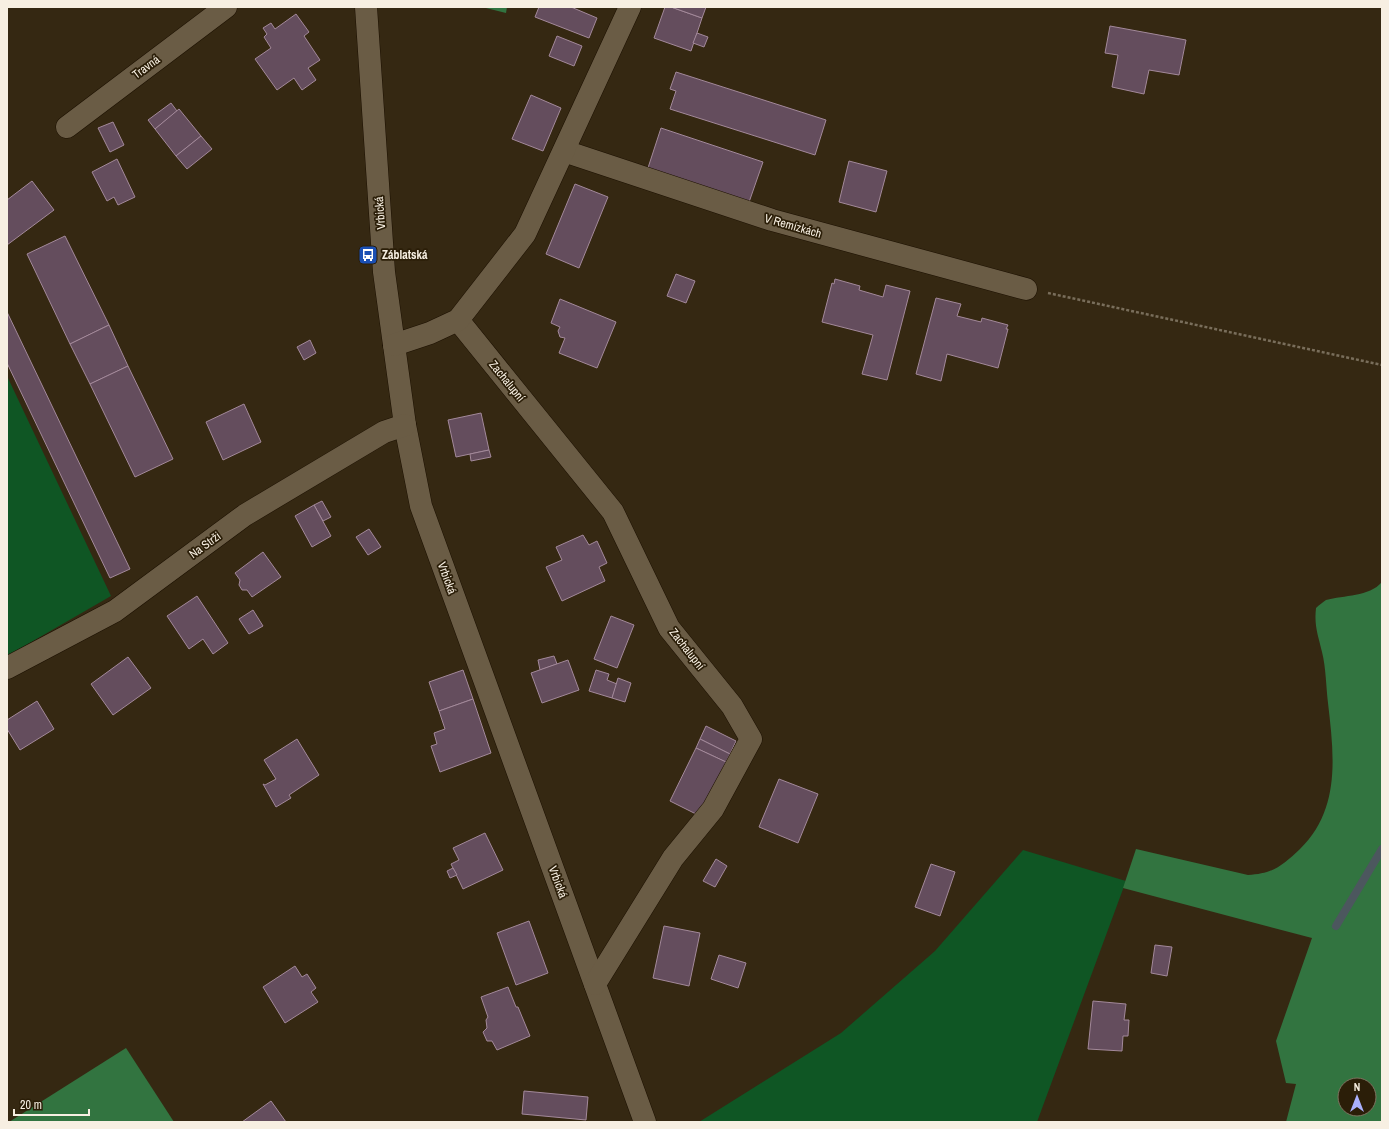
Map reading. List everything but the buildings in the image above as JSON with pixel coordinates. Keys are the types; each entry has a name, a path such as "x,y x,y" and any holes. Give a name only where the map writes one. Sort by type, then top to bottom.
{"street":[{"name":"Travná","path":"67,127 226,7"},
{"name":"Vrbická","path":"366,7 384,272 405,425 421,506 645,1122"},
{"path":"394,345 430,333 458,320 525,234 630,7"},
{"name":"V Remízkách","path":"564,151 772,220 1026,289"},
{"name":"Zachalupní","path":"458,320 613,512 669,628 732,706 751,739 714,809 673,858 595,984"},
{"name":"Na Strži","path":"7,668 114,611 245,515 384,432 405,425"}],"path":[{"path":"1026,289 1382,365"}],"green space":[{"path":"482,7 507,7 506,13"},
{"path":"7,376 111,596 7,656"},
{"path":"1382,582 1382,1122 1286,1122 1296,1084 1286,1083 1276,1041 1312,938 1123,888 1136,849 1248,875 1264,873 1277,868 1300,849 1313,833 1323,817 1332,780 1332,742 1325,671 1316,625 1316,608 1326,600 1356,595 1377,587"},
{"path":"1023,850 1126,881 1037,1122 699,1122 841,1033 935,951"},
{"path":"126,1048 174,1122 9,1122"}],"waterway":[{"path":"1336,926 1382,849"}],"place":[{"name":"Záblatská","path":"368,255"}]}
